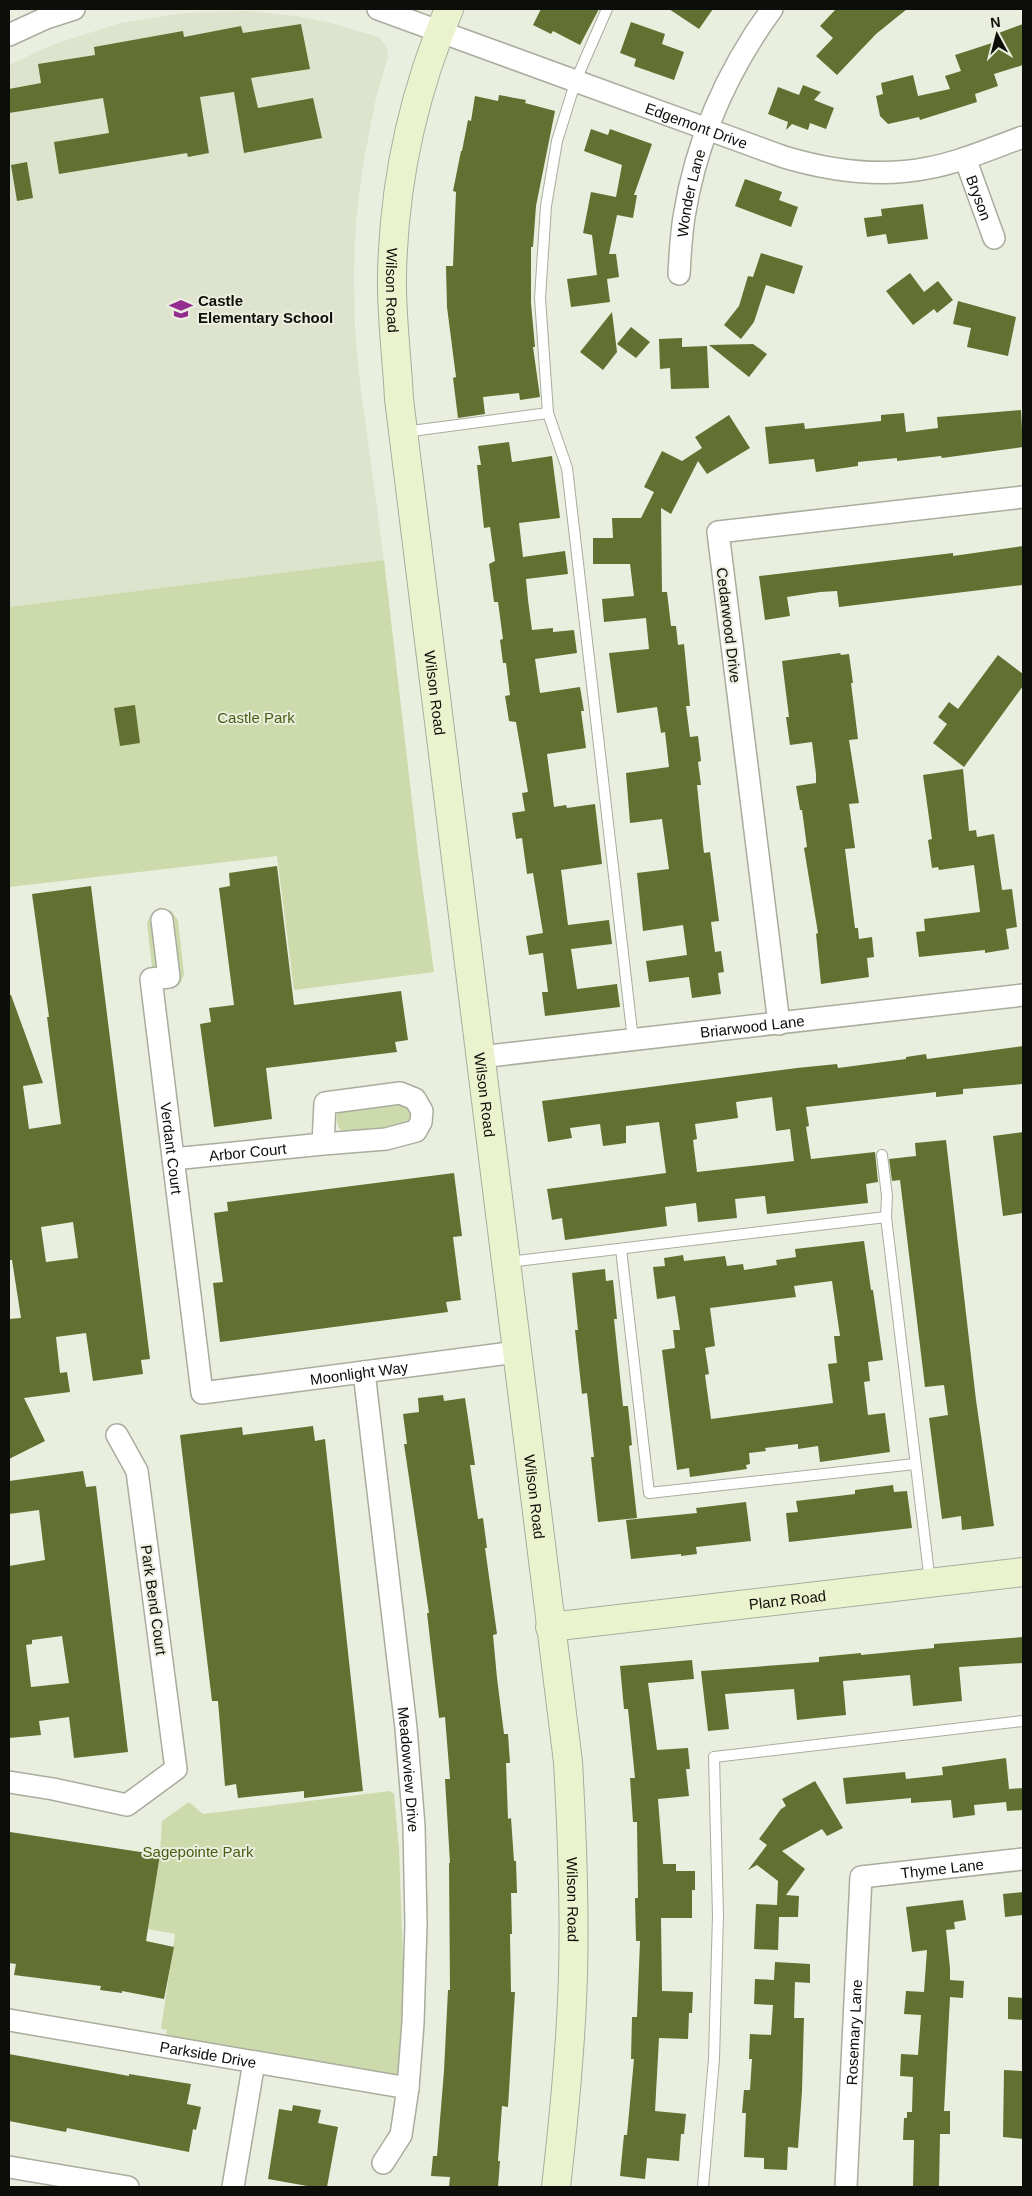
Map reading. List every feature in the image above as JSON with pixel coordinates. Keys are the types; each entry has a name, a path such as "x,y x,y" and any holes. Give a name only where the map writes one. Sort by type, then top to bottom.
{"street":[{"path":"9,35 46,18 74,9"},
{"name":"Edgemont Drive","path":"378,9 444,20 576,80 800,162 853,172 890,173 928,168 965,158 1023,137"},
{"name":"Wonder Lane","path":"679,274 683,218 693,171 706,128 729,77 753,35 772,9"},
{"name":"Wilson Road","path":"444,20 417,95 403,155 396,207 392,275 399,398 568,1762 573,1868 573,1975 567,2082 556,2187"},
{"name":"Bryson","path":"965,158 994,238"},
{"name":"Cedarwood Drive","path":"778,1024 718,532 1023,497"},
{"name":"Verdant Court","path":"162,920 169,977 151,979 202,1392"},
{"name":"Briarwood Lane","path":"480,1057 1023,995"},
{"name":"Arbor Court","path":"173,1160 323,1144"},
{"name":"Moonlight Way","path":"202,1392 516,1352"},
{"name":"Meadowview Drive","path":"364,1372 406,1728 414,1826 416,1924 413,2023 408,2088 401,2135 383,2164"},
{"name":"Park Bend Court","path":"9,1782 53,1789 127,1805 176,1769 137,1471 117,1435"},
{"name":"Planz Road","path":"550,1627 1023,1572"},
{"name":"Thyme Lane","path":"861,1877 1023,1858"},
{"name":"Rosemary Lane","path":"846,2187 861,1877"},
{"name":"Parkside Drive","path":"9,2020 408,2088"},
{"path":"232,2187 254,2062"},
{"path":"9,2167 128,2187"}],"lane":[{"path":"607,9 576,80 556,141 546,206 540,298 548,413 567,468 633,1040"},
{"path":"404,432 548,413"},
{"path":"882,1155 887,1196 886,1217 930,1583"},
{"path":"505,1262 621,1250 886,1217"},
{"path":"621,1250 649,1493 915,1464"},
{"path":"703,2187 714,2059 718,1914 714,1757 1023,1721"}],"shaded area":[{"name":"Castle Elementary School","path":"248,11 296,16 327,22 378,37 387,47 388,57 376,98 363,165 356,220 354,274 355,329 360,383 384,560 9,607 9,65 52,45 120,23 184,13"}],"green space":[{"name":"Castle Park","path":"384,560 418,853 434,972 294,990 277,856 9,887 9,607"},
{"path":"160,909 171,911 178,920 184,974 180,984 176,987 164,988 153,976 147,923 151,914"},
{"path":"403,1097 418,1104 411,1127 343,1132 338,1125 337,1116 339,1110"},
{"name":"Sagepointe Park","path":"390,1791 394,1794 399,1849 408,2088 164,2047 167,2030 161,2029 175,1934 148,1929 160,1855 162,1821 189,1802 203,1814"}],"building":[{"path":"541,9 599,9 580,45 553,31 551,34 533,25"},
{"path":"669,9 713,9 699,29"},
{"path":"836,9 907,9 876,34 837,75 816,56 833,38 820,26"},
{"path":"631,22 665,34 662,44 684,52 674,80 634,66 636,59 620,53"},
{"path":"301,24 310,69 251,78 258,108 313,98 322,138 244,153 234,92 200,97 209,153 188,157 187,153 59,174 54,142 109,133 103,98 9,113 9,89 41,83 38,64 95,55 94,47 183,31 184,37 241,26 243,33"},
{"path":"1023,24 1023,65 994,74 998,86 975,94 977,102 920,120 919,117 888,124 880,116 876,96 883,94 881,83 913,75 918,96 950,89 945,76 961,71 955,55 998,41 996,34"},
{"path":"803,85 821,92 814,100 834,108 826,129 810,123 808,130 792,124 786,130 788,122 768,114 778,87 799,95"},
{"path":"499,95 526,100 525,103 555,111 536,206 533,247 531,247 531,303 535,347 533,347 540,397 520,400 519,393 483,397 485,414 458,418 453,378 456,377 447,307 446,266 453,266 456,192 453,191 468,120 471,121 475,96 498,101"},
{"path":"591,129 608,135 610,129 652,144 634,195 637,195 633,218 617,215 609,254 616,254 619,277 607,279 610,302 571,307 567,279 597,275 592,235 583,233 591,192 616,197 622,165 584,151"},
{"path":"27,162 33,198 17,201 11,165"},
{"path":"745,179 782,192 779,200 798,207 791,227 735,206"},
{"path":"923,204 928,239 888,244 886,234 867,237 864,218 882,216 881,209"},
{"path":"761,253 803,266 794,294 766,285 754,322 741,339 724,325 739,306 748,276 753,277"},
{"path":"910,273 924,292 938,281 953,300 937,313 934,309 913,325 886,291"},
{"path":"958,301 1016,317 1008,356 967,347 971,328 953,324"},
{"path":"612,312 617,352 603,370 580,352"},
{"path":"631,327 650,342 636,358 617,344"},
{"path":"682,338 682,347 707,346 709,388 671,389 670,368 660,369 659,339"},
{"path":"753,344 767,354 749,377 709,345"},
{"path":"1021,410 1023,447 942,458 941,456 897,461 897,458 858,462 858,466 816,472 814,459 769,464 765,427 804,423 805,429 881,421 881,415 904,413 906,432 938,428 937,417"},
{"path":"729,415 750,448 707,474 698,461 671,514 661,508 662,592 667,592 671,626 676,626 678,645 684,644 690,706 686,706 690,737 698,736 701,761 698,762 701,785 697,785 704,853 710,852 719,921 711,922 715,952 721,951 724,972 718,973 721,994 692,998 689,977 649,982 646,961 687,955 683,925 643,931 637,873 669,869 662,819 630,823 626,773 669,767 665,732 661,733 657,707 617,713 609,653 649,649 646,618 604,622 602,599 634,596 630,564 593,564 593,538 613,538 612,518 641,518 654,492 644,487 662,451 682,461 702,448 695,437"},
{"path":"509,442 512,462 552,456 560,518 519,523 523,557 565,551 568,574 526,579 528,600 532,630 553,628 553,632 574,630 577,653 535,659 540,693 580,687 584,711 581,711 586,748 547,754 554,807 566,805 567,808 595,804 602,864 561,870 568,925 609,920 612,944 571,949 577,989 617,984 620,1007 545,1016 542,992 548,992 543,953 529,955 526,936 543,933 533,873 527,874 522,838 516,839 512,813 525,811 522,793 528,792 516,722 509,721 505,696 510,695 506,663 503,663 500,640 503,639 498,602 494,602 489,564 495,561 490,527 484,528 477,465 481,465 478,446"},
{"path":"1023,546 1023,585 839,607 837,591 820,592 787,597 790,616 765,620 759,576 953,553 953,556"},
{"path":"840,653 841,655 849,654 858,739 849,740 859,803 849,804 855,848 845,849 855,928 858,928 859,939 872,937 874,957 867,958 869,977 821,984 816,934 818,933 804,848 807,847 802,810 800,810 796,786 816,783 816,774 812,742 790,745 786,717 789,717 782,661"},
{"path":"998,655 1023,674 1023,686 964,767 933,743 947,724 938,717 949,702 958,709"},
{"path":"135,705 140,743 120,746 114,708"},
{"path":"963,769 969,831 976,830 977,837 994,834 1002,890 1012,889 1017,927 1006,929 1009,949 985,953 985,950 919,957 916,932 925,931 924,919 980,912 974,865 939,870 938,867 932,868 928,840 932,839 923,775"},
{"path":"277,866 294,1005 401,991 408,1040 395,1042 397,1052 266,1068 272,1119 214,1127 200,1024 211,1022 209,1008 234,1005 219,888 230,886 229,873"},
{"path":"91,886 150,1359 141,1360 143,1374 93,1381 86,1333 56,1337 60,1373 67,1372 70,1392 24,1398 45,1441 9,1459 9,1319 21,1318 12,1260 9,1260 9,995 11,995 43,1083 23,1086 29,1129 61,1124 32,894","holes":["73,1222 78,1258 46,1262 41,1227"]},
{"path":"1023,1046 1023,1084 963,1089 963,1094 936,1097 936,1092 806,1107 809,1126 806,1127 811,1159 875,1152 878,1182 866,1184 868,1203 767,1214 765,1196 735,1199 737,1218 698,1222 696,1203 665,1207 667,1226 565,1240 562,1218 552,1220 547,1189 666,1173 659,1122 626,1126 626,1143 603,1146 600,1124 570,1128 572,1138 548,1142 542,1101 797,1068 837,1064 838,1068 906,1059 906,1057 926,1054 927,1059","holes":["772,1097 776,1131 790,1129 794,1161 697,1172 693,1140 697,1139 695,1124 738,1118 736,1102"]},
{"path":"1023,1132 1023,1213 1003,1216 993,1136"},
{"path":"946,1140 976,1400 994,1526 962,1530 961,1516 942,1519 929,1418 948,1415 944,1385 925,1387 900,1180 892,1181 889,1159 916,1156 915,1143"},
{"path":"454,1173 462,1236 453,1237 461,1300 446,1302 448,1312 220,1342 213,1283 223,1282 214,1213 228,1211 227,1202"},
{"path":"864,1241 883,1360 868,1362 870,1381 864,1382 868,1415 885,1413 890,1452 820,1462 818,1446 798,1449 798,1444 765,1448 766,1451 749,1453 750,1464 746,1465 747,1469 690,1477 689,1468 677,1470 662,1350 675,1348 673,1330 680,1330 675,1296 657,1299 653,1267 665,1266 664,1258 683,1255 684,1261 725,1256 727,1266 743,1264 744,1270 777,1265 776,1260 796,1257 795,1249","holes":["832,1281 840,1336 834,1336 837,1363 828,1364 833,1403 711,1419 705,1375 709,1374 705,1348 715,1346 710,1308 796,1297 794,1286"]},
{"path":"605,1269 606,1281 613,1280 617,1319 614,1319 623,1406 628,1406 632,1445 629,1446 637,1518 598,1522 591,1457 594,1457 587,1393 582,1394 575,1330 578,1330 572,1273"},
{"path":"443,1395 444,1401 465,1398 475,1465 470,1465 478,1519 483,1518 487,1548 485,1548 497,1634 493,1635 504,1734 508,1734 510,1763 506,1763 508,1819 511,1818 514,1861 516,1861 517,1893 511,1893 512,1934 510,1934 511,1992 515,1992 508,2107 502,2106 498,2187 449,2187 450,2177 431,2176 433,2156 437,2156 448,1990 450,1990 450,1863 445,1779 450,1779 445,1717 439,1718 427,1613 429,1613 404,1444 407,1444 403,1414 419,1412 418,1398"},
{"path":"313,1426 315,1441 325,1439 363,1791 304,1798 304,1791 238,1798 236,1784 225,1786 218,1701 212,1701 180,1435 242,1427 243,1435"},
{"path":"83,1471 86,1487 96,1486 128,1752 74,1758 69,1717 39,1721 41,1735 9,1738 9,1566 45,1560 39,1510 9,1514 9,1481","holes":["62,1636 69,1683 31,1687 26,1645 32,1644 32,1640"]},
{"path":"893,1485 894,1492 907,1491 912,1528 789,1542 786,1513 798,1512 796,1501 855,1494 855,1490"},
{"path":"746,1502 751,1541 696,1547 697,1554 631,1559 626,1520 697,1513 696,1508"},
{"path":"1023,1637 1023,1663 959,1667 962,1701 913,1706 910,1675 843,1681 846,1715 797,1720 794,1689 725,1694 729,1729 708,1731 701,1671 819,1662 819,1657 934,1648 934,1644"},
{"path":"692,1660 694,1679 648,1683 657,1750 688,1748 690,1769 686,1769 689,1796 658,1799 663,1864 676,1864 676,1871 695,1871 695,1890 692,1890 692,1918 661,1918 662,1991 693,1992 692,2013 689,2013 688,2039 659,2038 655,2111 686,2114 684,2134 681,2134 679,2161 647,2158 645,2179 620,2176 624,2135 627,2135 634,2059 631,2059 632,2017 637,2017 640,1941 636,1941 635,1898 638,1898 637,1822 633,1822 630,1778 635,1778 628,1709 624,1709 620,1666"},
{"path":"1006,1758 1009,1789 1023,1788 1023,1810 1007,1811 1006,1802 974,1805 975,1815 953,1818 951,1800 911,1803 911,1798 846,1804 843,1778 905,1772 906,1779 943,1775 942,1767"},
{"path":"815,1781 843,1828 827,1836 822,1829 782,1851 805,1869 786,1895 799,1896 798,1917 779,1917 778,1950 754,1949 756,1904 777,1905 778,1881 757,1865 748,1870 767,1845 759,1839 781,1809 786,1806 782,1799"},
{"path":"10,1832 160,1855 146,1941 174,1947 164,1999 122,1991 122,1993 100,1990 101,1986 14,1975 16,1964 9,1963"},
{"path":"1023,1892 1023,1915 1005,1917 1003,1894"},
{"path":"963,1900 966,1920 954,1922 955,1929 946,1930 950,1980 964,1981 963,1998 950,1997 944,2111 950,2111 950,2134 940,2134 939,2187 913,2187 914,2140 903,2140 904,2118 907,2118 907,2112 912,2112 913,2077 900,2076 901,2054 918,2055 921,2015 904,2014 906,1991 924,1992 927,1950 912,1952 906,1907"},
{"path":"775,1962 810,1964 810,1983 795,1982 794,2018 804,2018 802,2091 798,2148 788,2147 787,2170 764,2169 764,2158 744,2157 746,2113 742,2113 744,2090 750,2090 752,2059 749,2059 750,2034 771,2035 773,2005 754,2004 755,1979 774,1980"},
{"path":"1008,1997 1023,1998 1023,2020 1008,2019"},
{"path":"9,2054 129,2076 129,2074 191,2084 187,2104 201,2107 196,2130 193,2129 189,2152 67,2128 66,2132 9,2121"},
{"path":"1004,2070 1023,2071 1023,2139 1003,2137"},
{"path":"293,2105 321,2110 318,2123 338,2127 327,2187 313,2187 268,2179 279,2109 292,2111"}],"place":[{"name":"Castle Elementary School","path":"181,309"}]}
